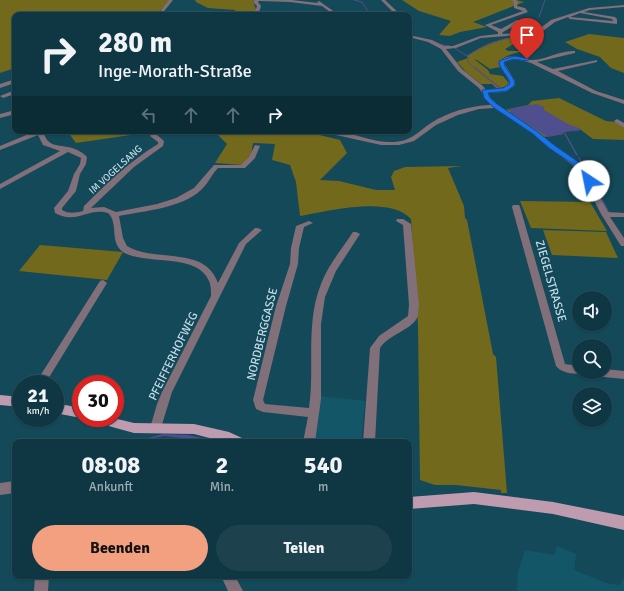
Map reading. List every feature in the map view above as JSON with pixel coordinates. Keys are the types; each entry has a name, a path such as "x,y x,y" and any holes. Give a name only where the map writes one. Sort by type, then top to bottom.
{"main road":[{"path":"0,400 12,401"},
{"path":"124,426 134,428 194,429 214,433 230,439"},
{"path":"412,503 474,498 553,508 624,523"}],"street":[{"path":"162,12 172,0"},
{"path":"257,12 259,6 255,2 258,0 290,1 322,5"},
{"path":"316,0 332,12"},
{"path":"383,0 396,12"},
{"path":"514,0 516,2 515,7 524,9"},
{"path":"524,9 530,4"},
{"path":"443,48 458,45 480,37 500,33 534,33 553,22 596,8 624,6"},
{"path":"500,33 487,26 523,14 526,12 524,9"},
{"path":"567,18 615,23 615,19 613,18 581,13"},
{"path":"500,33 519,21"},
{"path":"412,37 430,41 443,48 460,70 484,92 487,98 495,106 536,133 582,169 605,214 624,244"},
{"path":"532,61 573,52"},
{"path":"484,92 505,90 512,85 512,79 501,64 502,60 514,58 532,61 595,92 624,102"},
{"path":"551,71 595,61"},
{"path":"0,86 12,82"},
{"path":"4,96 12,93"},
{"path":"340,134 381,142 407,141 418,136 434,124 457,114 472,109 495,106"},
{"path":"0,116 12,113"},
{"path":"617,121 624,126"},
{"path":"0,148 34,134"},
{"path":"41,134 42,139 48,146 68,149 81,154 84,159 77,174 72,191 58,208 58,211 61,213 70,215 105,210 115,214 161,205 186,196 198,189 216,166 244,167 252,158 257,146"},
{"name":"IM VOGELSANG","path":"86,212 88,208 116,180 145,155 161,145 161,141 153,136 154,134"},
{"path":"0,188 68,149"},
{"name":"ZIEGELSTRASSE","path":"516,207 562,366 572,369"},
{"path":"115,214 118,225 119,240 122,248 139,255 182,260 196,265 208,273 212,278 216,296"},
{"path":"605,214 624,215"},
{"path":"369,439 375,348 379,340 407,324 413,317 414,305 407,224 400,221"},
{"name":"NORDBERGGASSE","path":"309,223 300,226 295,248 294,264 280,308 258,400 260,406 263,408 313,413"},
{"name":"PFEIFFERHOFWEG","path":"156,428 162,404 167,392 243,243 258,230"},
{"path":"309,439 316,394 316,325 321,300 326,283 334,267 356,234"},
{"path":"46,375 103,283"},
{"path":"612,374 624,375"},
{"path":"0,489 12,487"},
{"path":"42,579 42,591"},
{"path":"230,579 236,591"}],"shaded area":[{"path":"0,0 170,0 159,12 12,12 12,69 0,73"},
{"path":"195,0 271,0 253,1 257,12 235,12 235,10 208,8"},
{"path":"402,0 516,0 524,2 473,22 487,27 460,32 450,36 439,35 451,21 419,11"},
{"path":"589,34 624,38 624,73 611,68 600,57 577,49 565,42"},
{"path":"520,36 524,38 505,49 508,51 525,51 503,58 498,63 500,67 490,69 474,59 488,70 490,74 503,76 508,82 507,86 497,89 492,84 481,84 466,72 457,62 468,58 467,56 486,45"},
{"path":"559,98 606,121 616,122 624,128 624,140 593,139 581,130 562,132 563,134 544,137 505,110 528,105 532,101"},
{"path":"536,104 544,107 544,110 581,130 563,132 563,134 548,137 512,114 509,109"},
{"path":"72,134 138,134 76,143 70,135"},
{"path":"217,134 315,134 340,140 347,153 320,180 339,181 376,190 395,190 391,177 394,171 405,167 462,166 448,168 464,206 465,218 467,220 493,354 496,357 507,493 501,493 501,490 456,485 435,485 420,480 418,326 411,219 401,212 389,208 374,206 342,208 300,216 296,182 290,165 272,160 275,144 253,143 251,155 243,165 215,163 227,144"},
{"path":"520,201 590,202 607,231 531,228"},
{"path":"543,230 606,232 618,258 552,255"},
{"path":"40,245 123,252 107,280 19,271"},
{"path":"318,396 365,401 361,439 312,439"},
{"path":"163,434 188,435 206,439 164,436 144,439"},
{"path":"557,546 576,554 574,570 606,583 620,585 624,577 624,591 517,591 518,572 525,550 554,555"}],"waterway":[{"path":"354,0 362,2 368,12"},
{"path":"539,17 545,0"},
{"path":"453,47 467,56 495,42 526,34"},
{"path":"438,44 450,46"},
{"path":"469,59 467,61 476,69"},
{"path":"475,68 500,88"},
{"path":"564,132 577,155"},
{"path":"579,158 597,191"},
{"path":"600,196 608,211"}],"route":[{"path":"527,59 514,58 501,61 513,82 512,85 510,88 505,90 484,92 487,98 495,106 536,133 552,147 578,165 589,181"}]}
